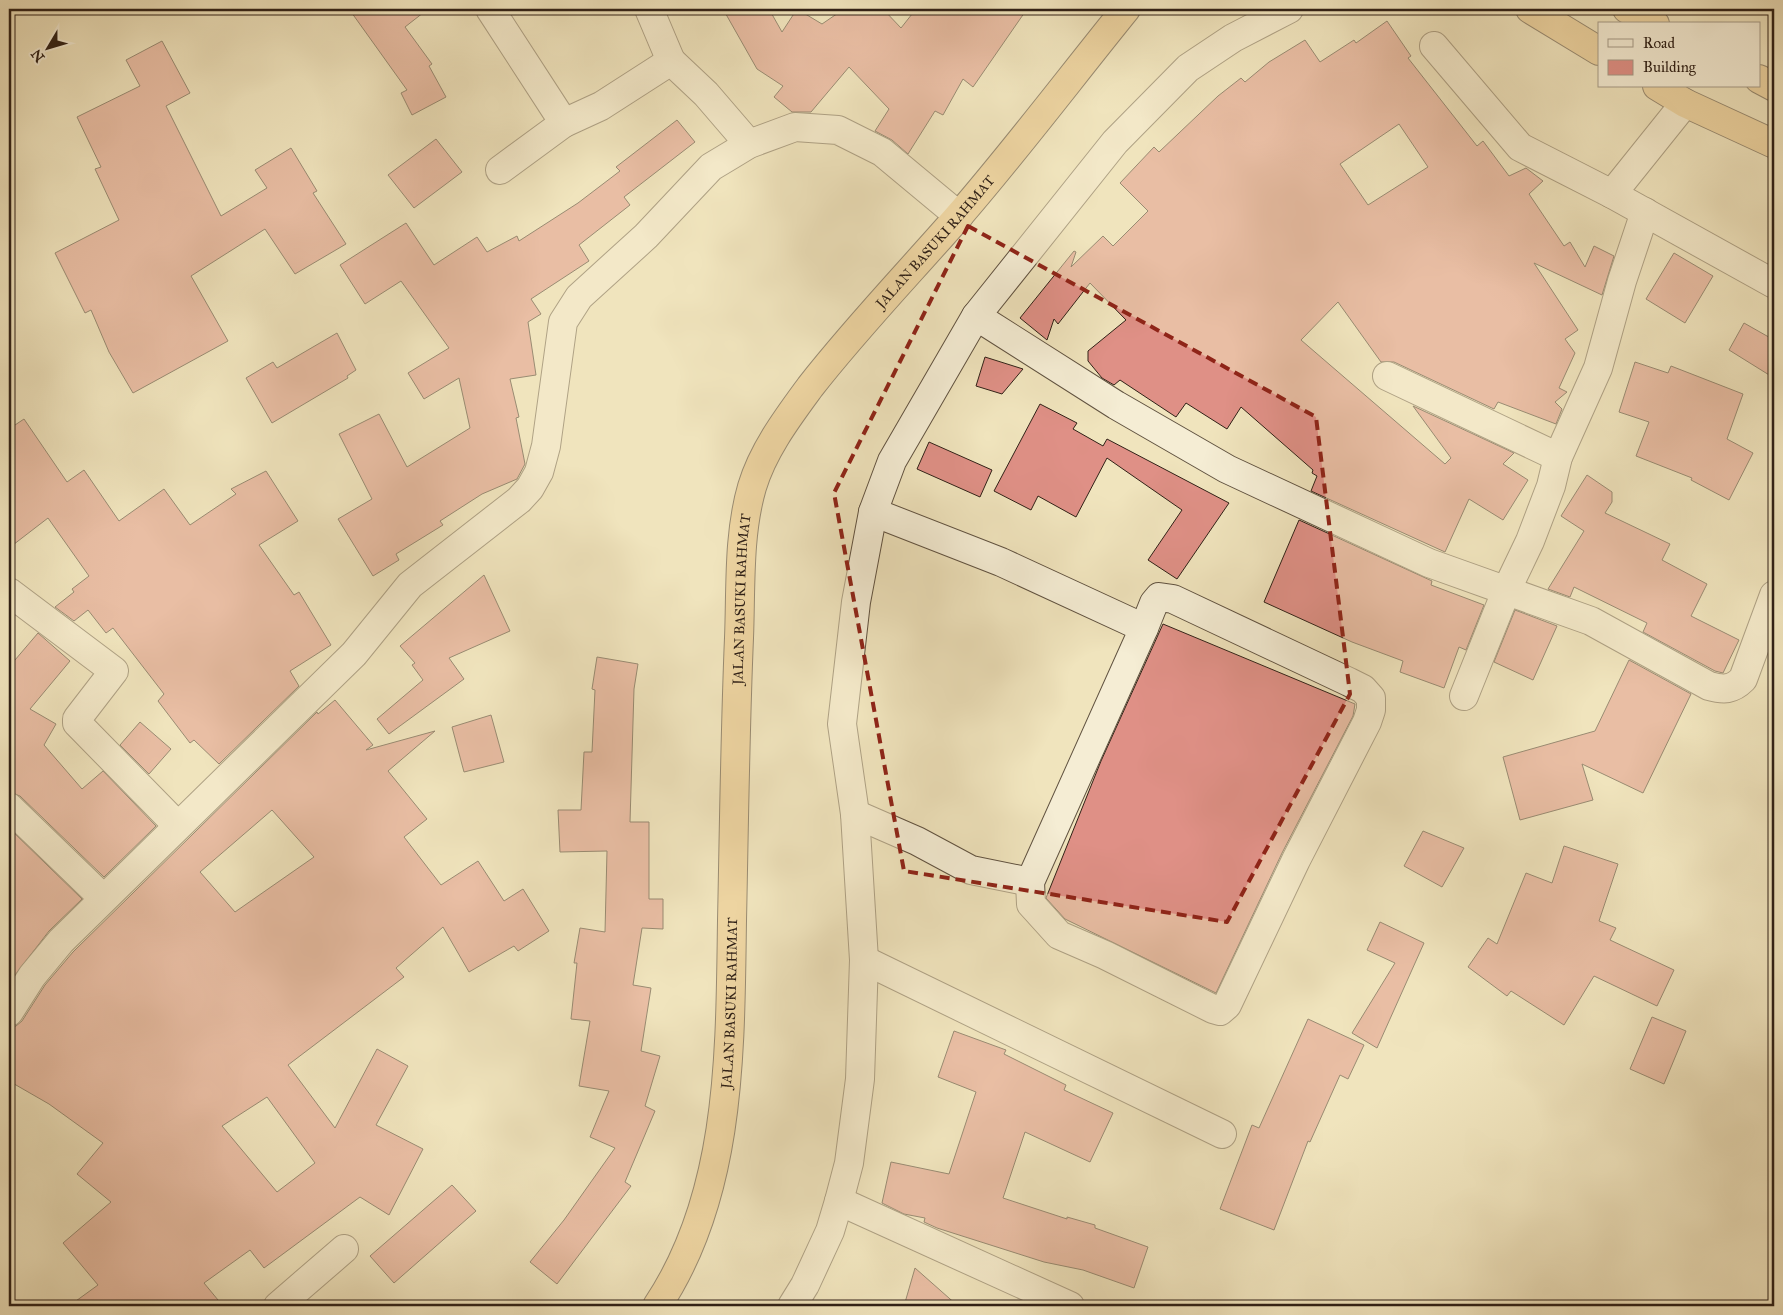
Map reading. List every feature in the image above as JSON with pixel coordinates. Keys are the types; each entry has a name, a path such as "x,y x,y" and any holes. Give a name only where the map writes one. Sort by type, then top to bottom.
{"highway":[{"name":"JALAN BASUKI RAHMAT","path":"657,1306 667,1291 698,1225 716,1151 729,1063 737,678 744,526 753,486 769,447 797,405 832,360 959,216 1124,9"},
{"path":"1530,9 1598,50"},
{"path":"1627,9 1651,22"},
{"path":"1760,71 1774,75"},
{"path":"1760,80 1774,87"},
{"path":"1660,88 1685,103 1774,144"}],"street":[{"path":"490,9 564,123"},
{"path":"649,9 671,61 706,94 749,144"},
{"path":"792,1306 806,1284 830,1230 839,1200 849,1163 860,1078 864,960 854,814 842,724 856,602 873,512 892,461 976,316 1115,142 1188,68 1233,38 1289,9"},
{"path":"1434,46 1520,147 1612,194 1774,284"},
{"path":"500,170 564,123 601,106 671,61"},
{"path":"1612,194 1685,103"},
{"path":"9,1012 32,976 61,941 177,825 235,773 354,654 410,585 518,500 530,488 539,472 546,446 562,331 568,314 579,297 646,236 712,167 749,144 795,127 838,130 882,152 959,216"},
{"path":"1464,696 1507,590 1530,542 1551,486 1558,458 1598,368 1622,281 1645,212"},
{"path":"976,316 1116,405 1227,469 1429,563 1590,621 1709,686 1722,690 1735,687 1743,679 1774,594"},
{"path":"1387,376 1558,458"},
{"path":"873,512 1001,562 1144,628"},
{"path":"9,592 114,670 114,674 77,719 77,723 177,825"},
{"path":"1159,597 1173,599 1363,689 1371,698 1371,710 1367,722 1296,860 1226,1005 1220,1011 1213,1010 1105,955 1059,935 1041,918 1031,904 1030,882 1144,628 1154,603 1159,597"},
{"path":"9,807 103,898"},
{"path":"854,814 917,841 971,870 1030,882"},
{"path":"864,960 1222,1134"},
{"path":"839,1200 1070,1306"},
{"path":"278,1306 344,1249"}],"highlighted area":[{"path":"968,226 1316,417 1350,694 1227,922 904,871 834,493"}],"building":[{"path":"349,9 428,9 405,27 432,64 429,66 446,97 412,115 401,93 407,90"},
{"path":"723,9 769,9 782,32 797,9 822,24 844,9 883,9 901,28 916,9 1027,9 973,87 963,79 943,115 935,111 908,154 892,140 875,131 889,109 849,67 811,112 792,112 774,97 783,86 757,69"},
{"path":"1387,21 1411,56 1408,58 1477,146 1483,141 1509,176 1526,168 1543,181 1529,194 1564,246 1570,242 1585,267 1594,246 1614,256 1602,295 1534,263 1578,330 1565,339 1575,353 1559,388 1567,392 1555,402 1562,409 1556,424 1498,402 1494,409 1394,362 1381,362 1338,302 1301,340 1445,464 1451,458 1413,406 1514,453 1503,464 1528,480 1503,520 1469,499 1445,552 1311,491 1317,476 1312,473 1313,470 1241,407 1227,429 1186,403 1176,417 1120,380 1114,385 1102,378 1088,361 1088,351 1126,320 1090,283 1058,324 1054,319 1047,340 1020,318 1074,251 1076,252 1071,267 1103,236 1113,246 1148,211 1120,183 1154,147 1159,152 1218,96 1241,78 1245,82 1269,62 1305,40 1320,62 1354,40 1356,43","holes":["1399,124 1428,167 1368,205 1340,164"]},
{"path":"162,41 190,93 166,106 221,216 267,188 255,170 291,148 317,191 313,193 346,244 295,274 265,229 191,276 228,341 133,393 109,352 91,310 85,313 55,253 119,220 95,169 101,167 77,117 140,86 126,60"},
{"path":"677,120 695,142 624,197 630,205 579,245 589,261 531,299 541,314 528,322 536,375 510,379 519,417 516,418 525,464 517,479 482,494 440,521 443,525 396,554 399,560 373,576 338,519 372,499 339,434 379,414 407,467 470,428 459,378 424,399 408,373 449,348 401,281 365,304 340,265 406,223 434,265 477,237 487,252 517,236 519,241 578,203 620,171 616,167"},
{"path":"436,139 462,172 414,208 388,175"},
{"path":"1674,253 1713,276 1685,323 1646,299"},
{"path":"1744,323 1774,340 1774,378 1729,350"},
{"path":"337,333 356,370 347,376 348,378 272,423 246,378 273,362 277,368"},
{"path":"985,357 1023,369 1002,394 976,386"},
{"path":"1635,362 1668,373 1671,366 1743,394 1727,439 1753,453 1729,500 1691,480 1692,478 1636,456 1649,422 1619,412"},
{"path":"1040,404 1077,423 1073,429 1103,446 1107,439 1229,503 1177,579 1148,560 1182,510 1107,458 1076,517 1038,496 1031,510 994,491"},
{"path":"24,419 67,482 84,470 119,521 164,489 190,525 236,494 231,489 266,471 298,521 259,545 294,595 299,592 331,645 290,671 299,686 219,764 194,740 190,743 158,701 164,694 113,628 106,633 88,610 74,621 55,607 74,592 72,589 89,576 48,518 9,548 9,429"},
{"path":"929,442 992,470 980,497 917,469"},
{"path":"1587,475 1612,492 1612,502 1605,513 1670,544 1662,560 1707,584 1691,616 1739,640 1723,673 1715,671 1643,632 1647,623 1574,587 1570,597 1548,589 1584,531 1561,516"},
{"path":"1299,520 1432,581 1431,585 1484,605 1466,650 1459,647 1444,688 1400,672 1403,661 1352,642 1264,602"},
{"path":"484,575 510,631 449,658 464,679 389,734 377,719 423,680 412,665 415,663 400,646"},
{"path":"1515,610 1557,626 1533,680 1494,662"},
{"path":"1163,624 1355,704 1353,716 1282,853 1216,993 1065,919 1046,898 1101,761"},
{"path":"38,633 70,661 30,709 56,724 44,745 82,789 103,771 156,826 104,877 20,796 9,792 9,667"},
{"path":"597,657 638,664 634,689 630,822 649,822 649,899 663,899 663,929 642,928 633,985 651,988 641,1051 660,1056 645,1106 655,1111 625,1182 631,1186 557,1284 530,1262 564,1220 615,1148 590,1137 609,1091 579,1086 590,1021 571,1019 577,963 574,963 580,928 605,932 607,851 560,852 558,810 581,810 584,752 592,752 595,690 592,689"},
{"path":"1629,660 1691,694 1643,793 1582,764 1593,800 1520,820 1503,757 1595,731"},
{"path":"335,700 373,745 366,750 435,731 388,771 427,819 404,837 441,885 478,861 504,901 523,889 549,931 518,951 514,946 469,972 443,927 396,968 404,977 288,1065 335,1128 377,1049 408,1066 376,1125 423,1149 389,1215 360,1197 264,1268 250,1250 204,1283 223,1306 69,1306 98,1285 63,1243 111,1202 77,1174 103,1143 49,1104 9,1081 9,1028 16,1026 22,1021 45,985 73,952 317,712 318,714","holes":["272,810 314,857 235,912 200,872","267,1097 315,1163 277,1192 222,1126"]},
{"path":"491,715 504,762 464,772 452,727"},
{"path":"140,722 171,749 149,774 120,745"},
{"path":"9,828 82,899 49,931 9,983"},
{"path":"1423,831 1464,848 1442,887 1404,866"},
{"path":"1564,846 1618,864 1599,921 1616,928 1610,940 1674,970 1657,1006 1594,976 1564,1025 1511,991 1507,996 1468,967 1488,938 1497,944 1526,873 1552,883"},
{"path":"1380,922 1424,943 1377,1048 1352,1033 1395,963 1367,950"},
{"path":"1652,1017 1686,1031 1664,1084 1630,1069"},
{"path":"1308,1019 1364,1045 1348,1079 1340,1075 1310,1142 1308,1141 1274,1230 1220,1209 1252,1125 1259,1128"},
{"path":"954,1031 1006,1050 1004,1054 1066,1085 1064,1090 1113,1113 1090,1162 1025,1132 1003,1198 1067,1219 1067,1217 1095,1225 1095,1228 1148,1247 1134,1288 1083,1270 1044,1262 937,1228 924,1222 925,1218 904,1214 882,1203 891,1162 949,1174 976,1092 938,1077"},
{"path":"452,1185 476,1211 394,1283 370,1256"},
{"path":"915,1268 958,1306 904,1306"}]}
